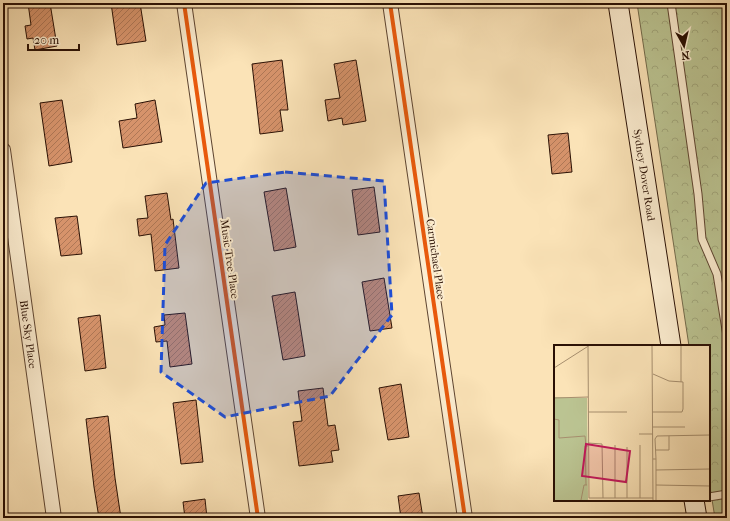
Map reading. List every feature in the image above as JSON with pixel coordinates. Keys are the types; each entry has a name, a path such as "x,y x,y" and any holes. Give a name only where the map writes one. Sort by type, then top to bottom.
{"street":[{"name":"Music Tree Place","path":"184,3 258,518"},
{"name":"Carmichael Place","path":"390,3 465,518"},
{"name":"Sydney Dover Road","path":"618,3 671,345"},
{"name":"Blue Sky Place","path":"3,150 54,518"},
{"path":"694,501 697,518"}],"lane":[{"path":"670,3 698,194 702,239 717,274 727,336"},
{"path":"710,497 727,494"}],"highlighted area":[{"path":"285,172 384,181 392,315 330,396 225,417 161,372 165,245 206,183"}],"green space":[{"path":"637,3 727,3 727,518 715,518 710,487 710,345 689,345"}],"building":[{"path":"28,3 50,3 57,46 35,50 33,38 27,39 25,26 31,25"},
{"path":"111,3 140,3 146,41 117,45"},
{"path":"282,60 288,110 280,110 283,131 260,134 252,64"},
{"path":"356,60 366,121 343,125 342,118 328,121 325,100 340,98 334,64"},
{"path":"62,100 72,162 49,166 40,103"},
{"path":"155,100 162,142 123,148 119,121 137,118 135,104"},
{"path":"568,133 572,172 552,174 548,135"},
{"path":"374,187 380,232 358,235 352,190"},
{"path":"286,188 296,247 274,251 264,192"},
{"path":"167,193 171,220 173,219 179,268 155,271 151,234 139,236 137,219 148,218 145,196"},
{"path":"77,216 82,254 61,256 55,218"},
{"path":"384,278 392,328 370,331 362,282"},
{"path":"295,292 305,356 283,360 272,296"},
{"path":"185,313 192,364 170,367 167,341 156,342 154,327 165,325 164,315"},
{"path":"100,315 106,368 85,371 78,318"},
{"path":"401,384 409,437 388,440 379,388"},
{"path":"323,388 328,426 335,425 339,450 331,451 333,462 299,466 293,422 302,421 298,391"},
{"path":"196,400 203,462 181,464 173,403"},
{"path":"108,416 121,518 99,518 94,487 86,419"},
{"path":"419,493 423,518 401,518 398,496"},
{"path":"205,499 207,518 185,518 183,502"}],"cycle path":[{"path":"184,3 258,518"},
{"path":"390,3 465,518"}]}
